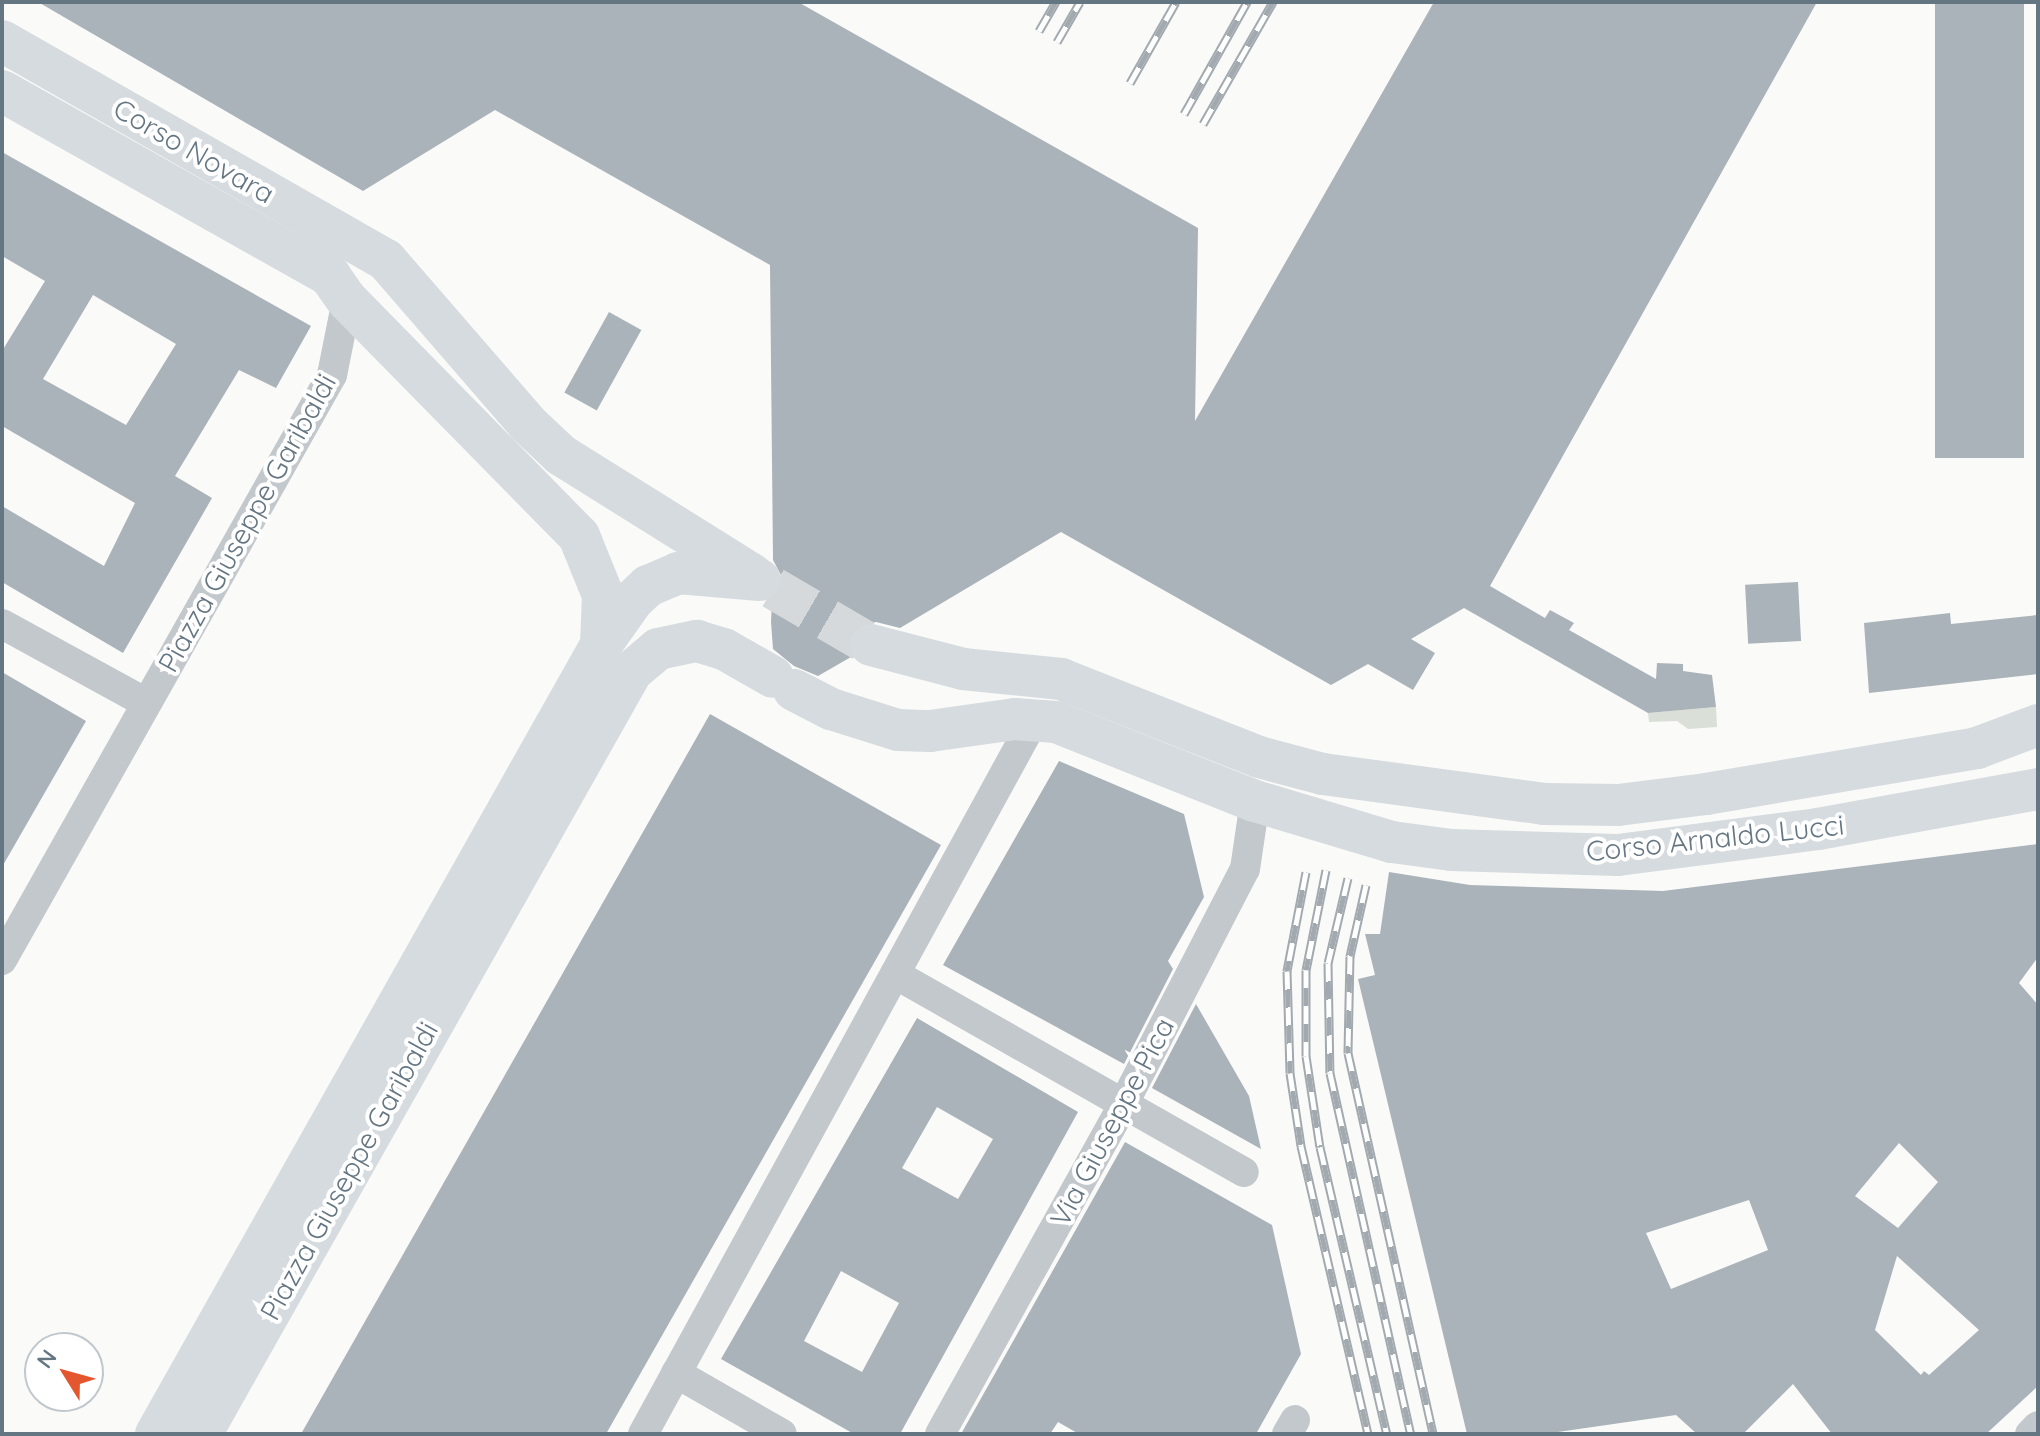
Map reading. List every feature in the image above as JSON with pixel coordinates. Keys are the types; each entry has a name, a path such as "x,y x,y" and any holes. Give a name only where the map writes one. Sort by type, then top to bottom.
{"main road":[{"name":"Corso Novara","path":"2,41 386,260"},
{"name":"Corso Novara","path":"2,91 313,265 341,287 347,300"},
{"name":"Piazza Giuseppe Garibaldi","path":"156,1434 601,645 633,600 662,578 678,573 766,584 561,455 528,424 386,260"},
{"name":"Piazza Giuseppe Garibaldi","path":"347,300 579,536 603,595 601,645"},
{"name":"Piazza Giuseppe Garibaldi","path":"201,1434 632,671 658,649 697,641 724,649 831,709 898,730 930,731 1055,723"},
{"name":"Corso Arnaldo Lucci","path":"871,645 963,669 1034,674 1092,688 1259,757 1323,774 1544,804 1618,805 1706,794 1977,748 2038,725"},
{"name":"Corso Arnaldo Lucci","path":"1055,723 1255,801 1407,844 1618,855 1832,827 2038,789"}],"street":[{"name":"Piazza Giuseppe Garibaldi","path":"2,960 332,375 347,300"},
{"path":"2,624 146,703"},
{"path":"643,1434 895,974 1055,723"},
{"name":"Via Giuseppe Pica","path":"940,1434 1124,1103 1245,869 1255,801"},
{"path":"895,974 1244,1172"},
{"path":"676,1373 782,1434"},
{"path":"2030,1434 2038,1426"}],"shaded area":[{"path":"1716,707 1717,727 1688,729 1677,721 1649,722 1648,713"}],"building":[{"path":"38,2 798,2 1198,228 1195,421 1434,2 1817,2 1490,586 1545,618 1550,610 1574,623 1569,630 1656,679 1657,663 1683,664 1683,671 1712,675 1716,707 1648,713 1464,608 1411,639 1435,653 1413,690 1368,664 1331,685 1061,532 900,628 876,622 855,628 848,640 851,657 818,676 794,666 773,649 771,622 772,600 784,581 773,560 770,265 495,110 363,191"},
{"path":"1935,2 2024,2 2024,458 1935,458"},
{"path":"2,152 311,326 276,388 239,370 175,476 212,498 123,653 2,582 2,506 104,566 135,503 2,426 2,351 45,281 2,256","holes":["93,295 176,344 126,425 43,379"]},
{"path":"609,312 641,330 597,410 564,392"},
{"path":"1798,582 1801,641 1748,644 1745,585"},
{"path":"1950,613 1951,624 2038,615 2038,674 1869,693 1864,623"},
{"path":"2,672 86,721 2,867"},
{"path":"710,714 941,845 606,1434 301,1434"},
{"path":"1059,761 1184,814 1204,897 1168,961 1173,969 1124,1064 943,965"},
{"path":"2038,844 2038,957 2019,983 2038,1005 2038,1386 1986,1434 1832,1434 1793,1384 1743,1434 1697,1434 1676,1415 1544,1434 1467,1434 1358,979 1375,975 1365,934 1380,934 1389,872 1470,885 1663,891","holes":["1899,1143 1938,1182 1898,1228 1855,1196","1749,1200 1768,1250 1671,1289 1646,1233","1897,1256 1979,1330 1929,1375 1924,1371 1921,1375 1875,1330"]},
{"path":"1196,1004 1249,1096 1261,1149 1152,1088"},
{"path":"917,1018 1078,1112 900,1434 854,1434 721,1359","holes":["937,1107 993,1139 958,1199 902,1168","841,1271 899,1303 862,1372 804,1341"]},
{"path":"1125,1142 1272,1225 1301,1354 1256,1434 1079,1434 1058,1422 1050,1434 961,1434"}],"tunnel":[{"path":"773,588 871,645"}],"railway":[{"path":"1039,31 1056,2"},
{"path":"1057,42 1080,2"},
{"path":"1130,83 1176,2"},
{"path":"1184,114 1247,2"},
{"path":"1203,124 1273,2"},
{"path":"1326,870 1306,970 1306,1056 1320,1147 1387,1434"},
{"path":"1306,872 1287,971 1290,1073 1301,1146 1368,1434"},
{"path":"1348,878 1328,963 1330,1073 1411,1434"},
{"path":"1366,885 1350,956 1348,1053 1433,1434"}]}
